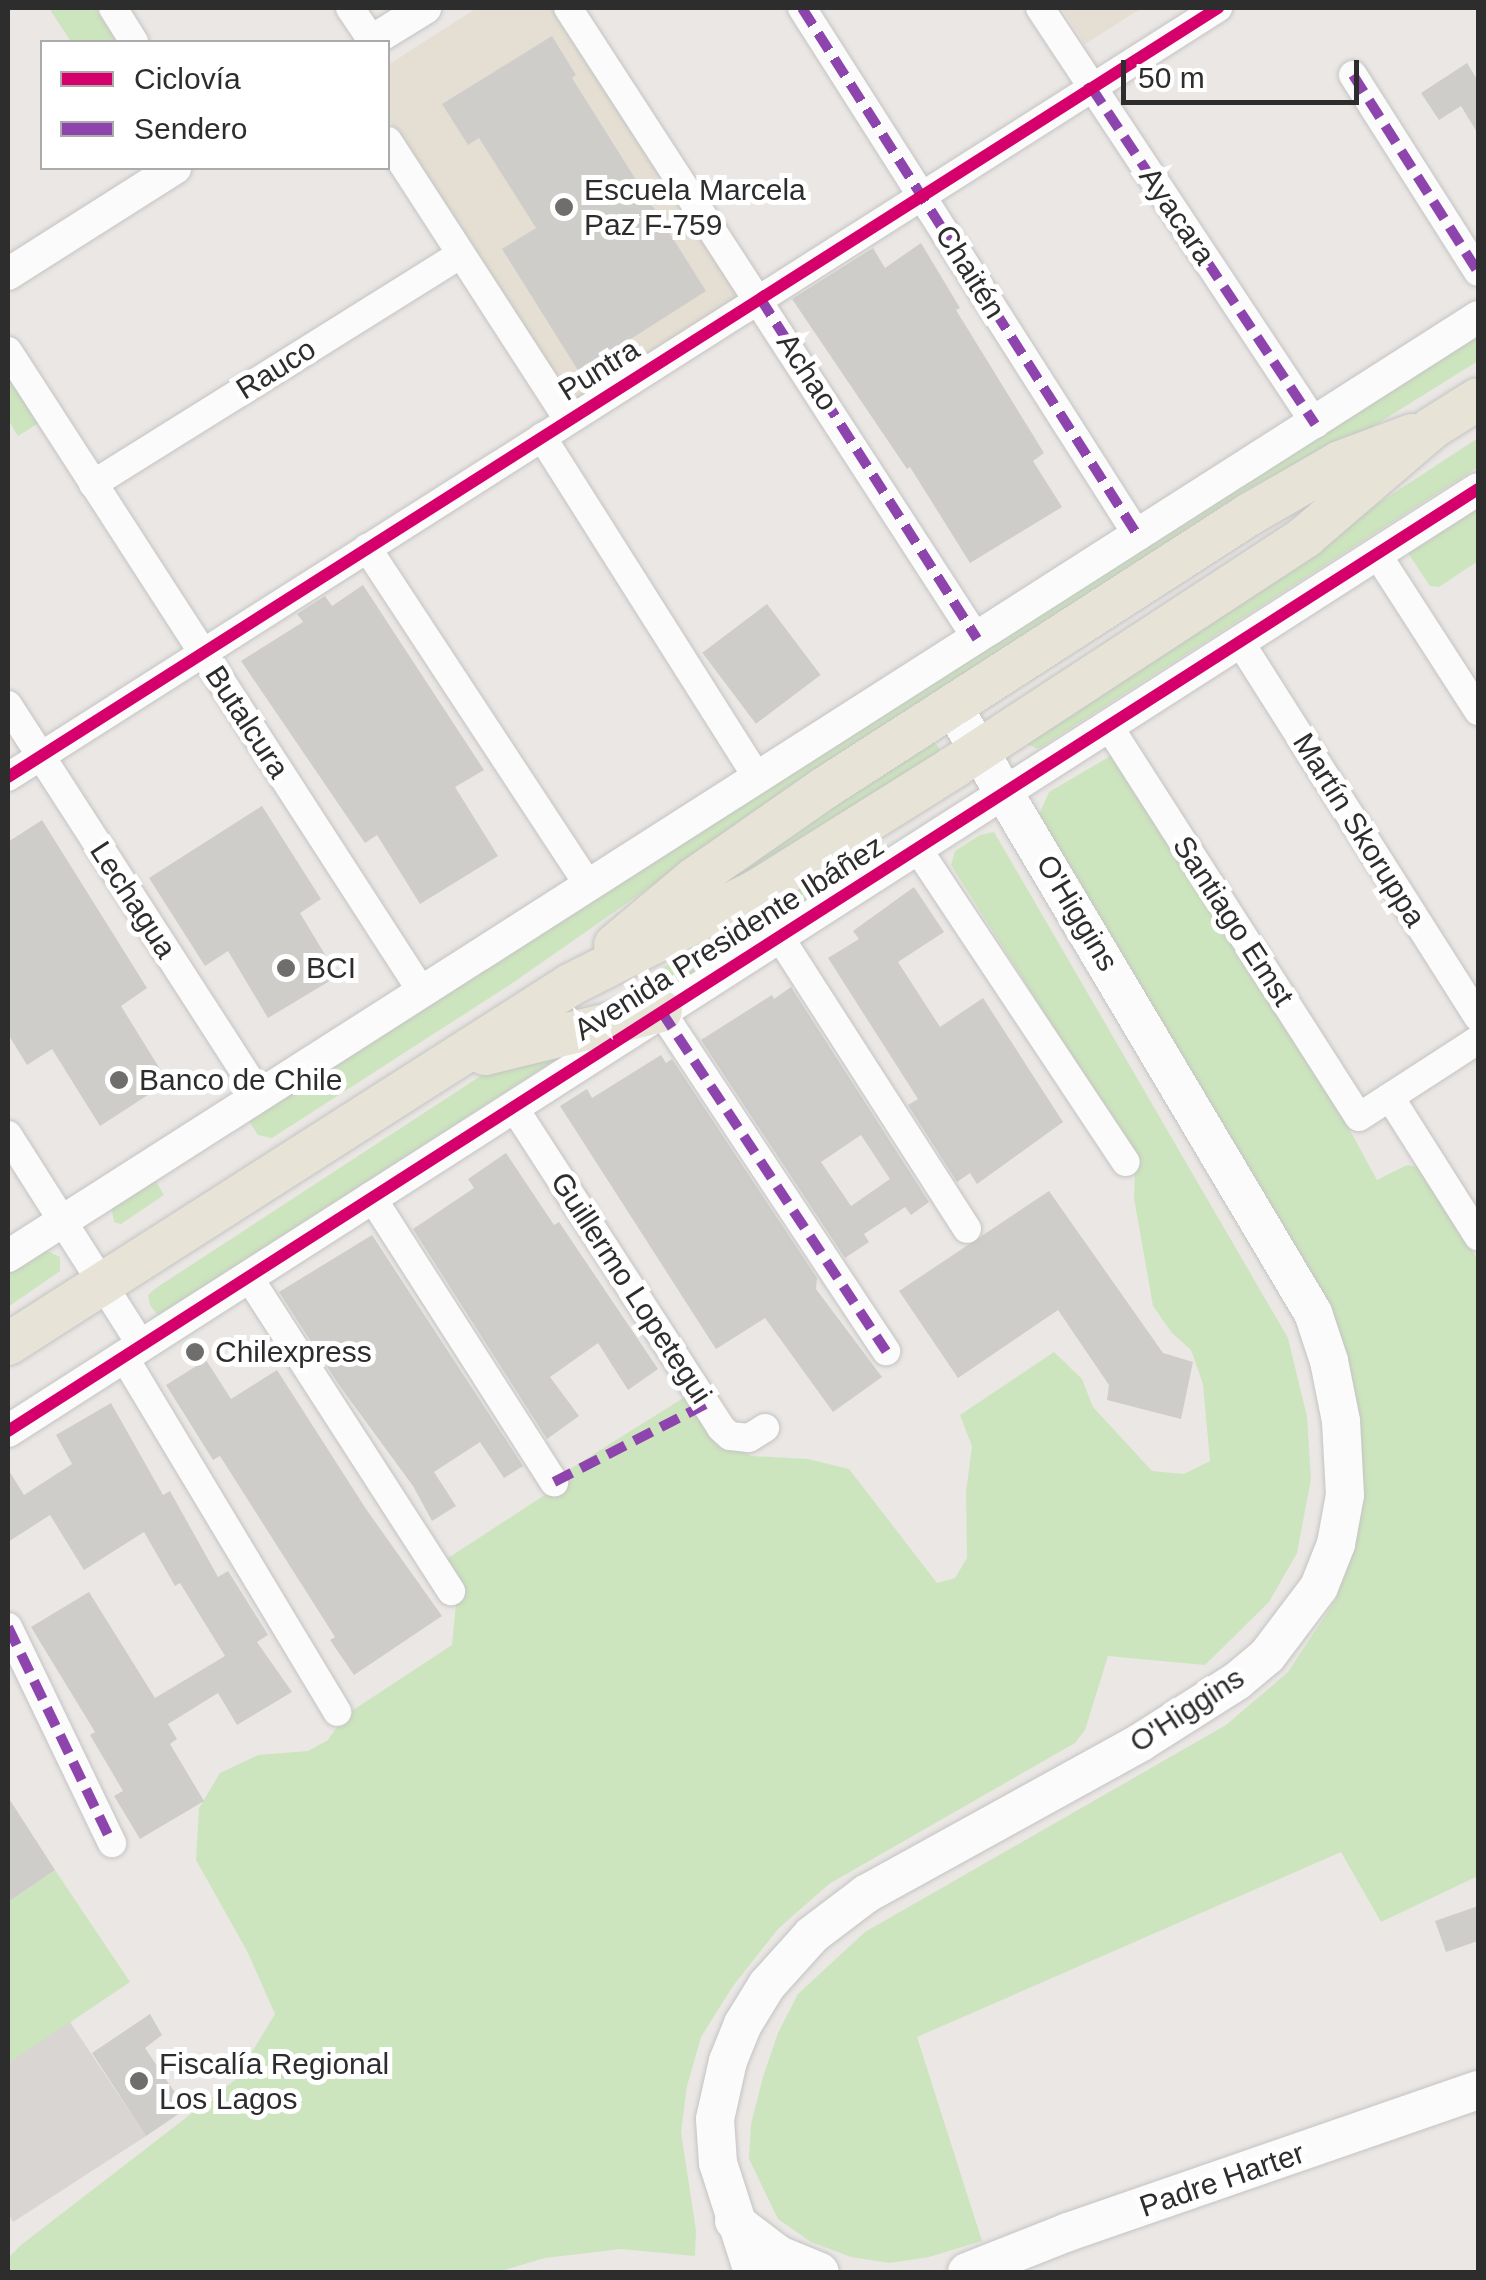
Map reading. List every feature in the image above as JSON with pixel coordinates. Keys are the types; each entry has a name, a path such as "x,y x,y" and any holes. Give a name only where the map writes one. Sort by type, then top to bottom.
{"main road":[{"name":"Avenida Presidente Ibáñez","path":"8,1344 570,986 758,890 979,750 1306,537 1432,428 1478,398"},
{"name":"Avenida Presidente Ibáñez","path":"570,986 719,860 952,707 1312,478 1432,428"},
{"name":"O'Higgins","path":"753,2272 734,2220 714,2142 720,2094 742,2024 792,1955 835,1914 866,1894 1140,1742 1237,1682 1267,1656 1306,1607 1328,1565 1341,1523 1345,1448 1330,1361 1313,1313 952,707"},
{"path":"446,1064 619,1018 662,1011"},
{"name":"Padre Harter","path":"968,2272 1068,2232 1478,2090"},
{"path":"734,2220 736,2272"},
{"path":"734,2220 779,2255 820,2272"}],"street":[{"path":"113,8 133,40"},
{"path":"350,8 370,40"},
{"path":"374,40 425,8"},
{"name":"Achao","path":"568,8 760,298 977,639"},
{"name":"Chaitén","path":"802,8 1138,536"},
{"name":"Ayacara","path":"1040,8 1315,424"},
{"name":"Puntra","path":"8,777 1218,8"},
{"path":"1353,75 1478,272"},
{"path":"390,144 568,419"},
{"path":"8,274 172,170"},
{"name":"Rauco","path":"93,484 460,255"},
{"path":"8,1256 1478,318"},
{"name":"Butalcura","path":"8,351 422,992"},
{"path":"542,436 758,779"},
{"name":"Avenida Presidente Ibáñez","path":"8,1431 1478,490"},
{"path":"367,548 589,886"},
{"path":"1377,554 1478,712"},
{"name":"Martín Skoruppa","path":"1240,642 1478,1017"},
{"name":"Lechagua","path":"8,706 259,1095"},
{"name":"Santiago Emst","path":"1108,726 1359,1118 1390,1098"},
{"path":"917,848 1126,1162"},
{"path":"779,936 967,1229"},
{"path":"662,1011 886,1351"},
{"path":"1478,1040 1390,1098 1478,1236"},
{"name":"Guillermo Lopetegui","path":"513,1106 721,1428 730,1436 749,1438 765,1428"},
{"path":"8,1135 102,1284 133,1352 337,1712"},
{"path":"371,1196 554,1482"},
{"path":"248,1276 451,1591"},
{"path":"8,1627 112,1843"}],"shaded area":[{"name":"Escuela Marcela Paz F-759","path":"477,8 554,8 740,297 572,405 390,121 390,64"},
{"path":"1062,8 1142,8 1085,44"},
{"path":"70,2022 146,2136 13,2222 8,2213 8,2059 10,2062"}],"green space":[{"path":"49,8 95,8 116,40 70,40"},
{"path":"1478,333 1478,361 1372,427 1248,489 739,825 511,984 272,1138 258,1135 246,1117"},
{"path":"8,361 45,419 18,436 8,420"},
{"path":"1478,438 1478,467 1038,749 1027,744 1029,732"},
{"path":"1478,501 1478,561 1439,587 1430,586 1408,553 1409,545"},
{"path":"933,742 939,747 939,754 742,876 700,893"},
{"path":"1114,754 1341,1114 1377,1180 1407,1165 1419,1167 1478,1260 1478,1876 1381,1922 1341,1852 917,2037 982,2241 929,2257 890,2263 851,2257 811,2242 778,2219 749,2159 751,2124 763,2077 778,2033 798,1994 865,1932 1226,1725 1288,1672 1336,1599 1349,1560 1348,1393 1038,817 1049,792"},
{"path":"994,832 1288,1338 1307,1417 1311,1479 1297,1553 1269,1602 1205,1665 1108,1656 1085,1730 1075,1743 829,1884 778,1929 733,1986 701,2037 687,2086 681,2132 696,2230 695,2256 621,2249 545,2258 497,2272 8,2272 8,2258 21,2245 235,2080 275,2014 247,1951 196,1860 199,1808 220,1773 258,1755 308,1751 328,1740 344,1716 452,1645 457,1593 442,1562 560,1485 562,1474 688,1395 720,1442 752,1456 808,1459 849,1469 937,1583 955,1578 967,1558 966,1492 972,1446 960,1415 1054,1352 1082,1379 1093,1407 1152,1471 1184,1474 1210,1461 1203,1384 1191,1350 1172,1333 1153,1306 1134,1198 1135,1171 1120,1133 951,865 955,851 980,835"},
{"path":"813,874 824,891 678,984 649,996 605,1004"},
{"path":"600,1031 162,1314 150,1305 148,1295 156,1288 482,1075 518,1056"},
{"path":"154,1178 164,1195 121,1224 114,1222 111,1205"},
{"path":"45,1250 60,1257 60,1271 8,1307 8,1269"},
{"path":"55,1870 130,1982 10,2063 8,1902"}],"building":[{"path":"552,36 576,75 572,78 706,291 579,372 502,249 536,228 479,138 468,145 442,104"},
{"path":"1467,63 1478,81 1478,134 1461,106 1439,120 1421,93"},
{"path":"921,243 960,308 956,310 1044,453 1033,461 1062,507 970,563 910,467 907,469 792,299 873,248 885,268"},
{"path":"363,585 484,770 455,787 498,856 420,904 377,835 365,843 241,661 303,622 297,614 325,596 332,606"},
{"path":"767,604 821,675 756,724 702,653"},
{"path":"262,806 321,899 300,913 338,976 268,1018 228,951 205,966 149,878"},
{"path":"42,820 147,988 121,1006 168,1082 100,1126 52,1049 27,1065 8,1034 8,842"},
{"path":"914,887 944,932 898,962 940,1027 983,998 1063,1122 977,1184 970,1173 957,1182 908,1105 918,1099 828,958 859,939 853,931"},
{"path":"791,987 929,1202 911,1215 905,1207 864,1234 869,1242 845,1258 701,1040 772,995 774,999","holes":["861,1135 890,1179 851,1206 821,1162"]},
{"path":"661,1055 666,1063 672,1059 817,1278 816,1289 882,1377 833,1412 765,1318 716,1349 560,1106 587,1089 592,1098"},
{"path":"506,1153 554,1225 559,1222 658,1369 628,1390 598,1343 550,1377 579,1416 547,1439 413,1229 474,1188 468,1179"},
{"path":"1049,1191 1163,1353 1193,1362 1181,1419 1107,1400 1109,1385 1058,1310 958,1378 899,1291"},
{"path":"372,1235 523,1466 504,1478 480,1442 434,1472 456,1506 432,1521 413,1486 339,1385 279,1292"},
{"path":"206,1360 231,1399 277,1370 366,1509 442,1616 354,1675 330,1640 335,1637 220,1456 213,1460 166,1385"},
{"path":"111,1403 163,1495 170,1491 218,1577 228,1571 268,1635 257,1642 292,1692 237,1725 218,1693 168,1724 177,1739 170,1744 204,1801 140,1839 114,1796 123,1791 90,1735 95,1732 31,1627 89,1592 155,1698 225,1656 180,1583 175,1586 144,1532 84,1570 50,1515 8,1542 8,1469 24,1495 72,1464 56,1435"},
{"path":"8,1797 55,1870 8,1902"},
{"path":"1478,1906 1478,1941 1446,1952 1435,1921"},
{"name":"Fiscalía Regional Los Lagos","path":"150,2014 162,2035 145,2048 186,2109 146,2136 92,2053"}],"marked path":[{"path":"802,8 1138,536"},
{"path":"1353,75 1478,272"},
{"path":"1086,90 1091,87 1315,424"},
{"path":"766,294 760,298 977,639"},
{"path":"661,1011 886,1351"},
{"path":"554,1482 706,1404"},
{"path":"8,1627 112,1843"}],"cycle path":[{"path":"8,777 1218,8"},
{"path":"8,1431 1478,489"}],"place":[{"name":"Escuela Marcela Paz F-759","path":"564,207"},
{"name":"BCI","path":"286,968"},
{"name":"Banco de Chile","path":"119,1080"},
{"name":"Chilexpress","path":"195,1352"},
{"name":"Fiscalía Regional Los Lagos","path":"139,2081"}]}
